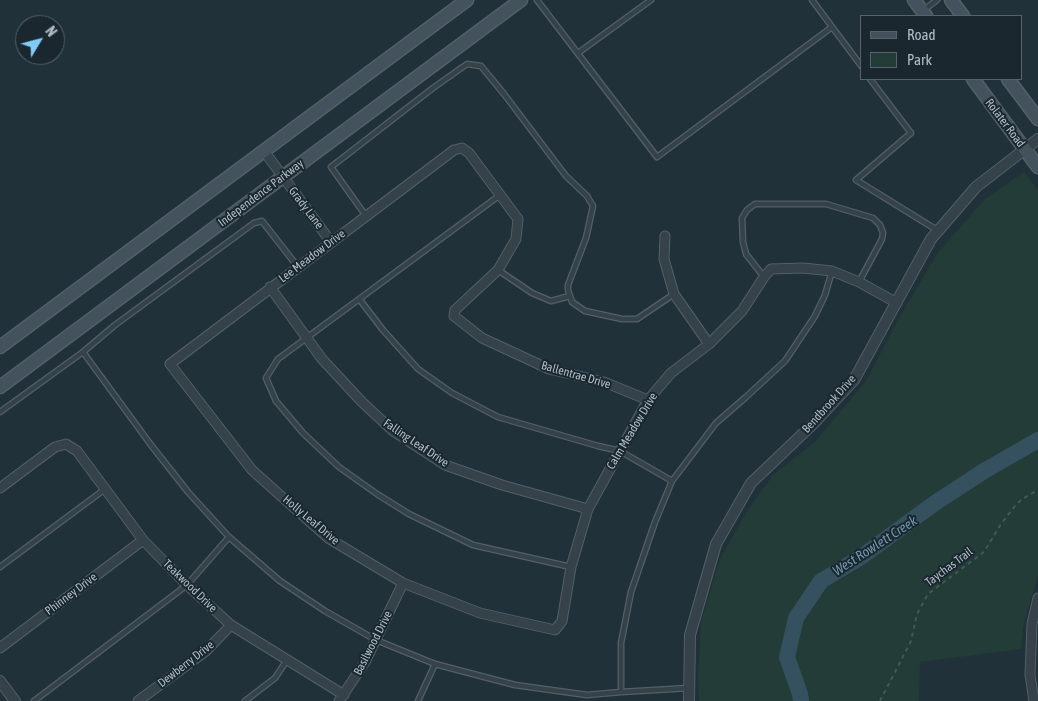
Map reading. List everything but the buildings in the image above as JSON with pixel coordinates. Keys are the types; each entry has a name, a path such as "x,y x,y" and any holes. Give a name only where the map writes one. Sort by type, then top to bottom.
{"main road":[{"path":"0,347 466,0"},
{"name":"Independence Parkway","path":"0,387 521,0"},
{"path":"914,0 924,14"},
{"path":"951,0 962,15"},
{"name":"Rolater Road","path":"973,80 1038,167"},
{"path":"1009,80 1038,119"}],"street":[{"name":"Bendbrook Drive","path":"689,701 690,634 716,544 752,483 814,423 854,380 931,239 976,187 1038,139"},
{"name":"Lee Meadow Drive","path":"170,364 454,150 462,148 469,153 500,195"},
{"name":"Grady Lane","path":"264,151 331,242"},
{"path":"498,270 516,239 518,220 500,195"},
{"path":"665,236 664,259 674,294 709,344"},
{"name":"Calm Meadow Drive","path":"555,630 562,622 571,567 588,509 648,400 671,372 709,344 742,311 771,269 803,268 832,271"},
{"name":"Ballentrae Drive","path":"498,270 455,310 454,316 482,338 549,370 604,382 648,400"},
{"path":"832,271 859,282 896,303"},
{"name":"Falling Leaf Drive","path":"270,288 322,359 362,402 394,430 445,465 502,485 588,509"},
{"name":"Holly Leaf Drive","path":"170,364 252,470 328,538 403,583 480,613 555,630"},
{"name":"Teakwood Drive","path":"0,488 55,447 66,444 77,451 143,540 187,585 231,625 288,660 342,698"},
{"name":"Phinney Drive","path":"0,648 143,540"},
{"name":"Basilwood Drive","path":"342,698 365,662 403,583"},
{"path":"1034,701 1030,676 1032,624 1038,598"},
{"name":"Dewberry Drive","path":"138,701 206,651 231,625"},
{"path":"0,681 15,701"}],"lane":[{"path":"537,0 657,157 832,27"},
{"path":"578,53 650,0"},
{"path":"812,0 860,64"},
{"path":"924,14 937,0"},
{"path":"366,216 331,167 467,64 481,66 566,176 587,196 594,206 586,238 568,285 572,302 585,311 622,319 638,319 674,294"},
{"path":"871,80 911,133 856,180 938,231"},
{"path":"500,195 278,359 266,378 276,401 303,433 340,467 409,514 473,545 571,567"},
{"path":"764,277 746,254 743,242 742,218 747,210 755,204 826,204 873,218 880,225 883,233 882,239 859,282"},
{"path":"0,412 83,352 115,325 254,224 262,221 298,266"},
{"path":"498,270 532,293 551,301 570,296"},
{"path":"621,692 621,643 631,592 654,522 672,481 716,423 785,361 815,316 825,295 832,271"},
{"path":"360,300 382,330 418,369 452,392 498,417 620,451 672,481"},
{"path":"83,352 183,486 229,538 280,581 325,611 376,640 435,664 515,685 587,694 689,688"},
{"path":"0,567 105,489"},
{"path":"34,701 187,585 229,538"},
{"path":"245,701 275,678 288,660"},
{"path":"418,701 435,664"}],"path":[{"name":"Taychas Trail","path":"880,701 911,641 918,614 928,594 984,552 1001,524 1015,506 1022,499 1038,490"}],"green space":[{"path":"1024,172 1038,190 1038,576 1024,623 1021,649 920,662 919,701 699,701 698,677 701,622 720,559 746,513 773,475 815,442 866,381 898,320 937,254 985,199"}],"waterway":[{"name":"West Rowlett Creek","path":"801,701 787,657 796,618 821,581 861,557 935,503 984,471 1038,440"}]}
